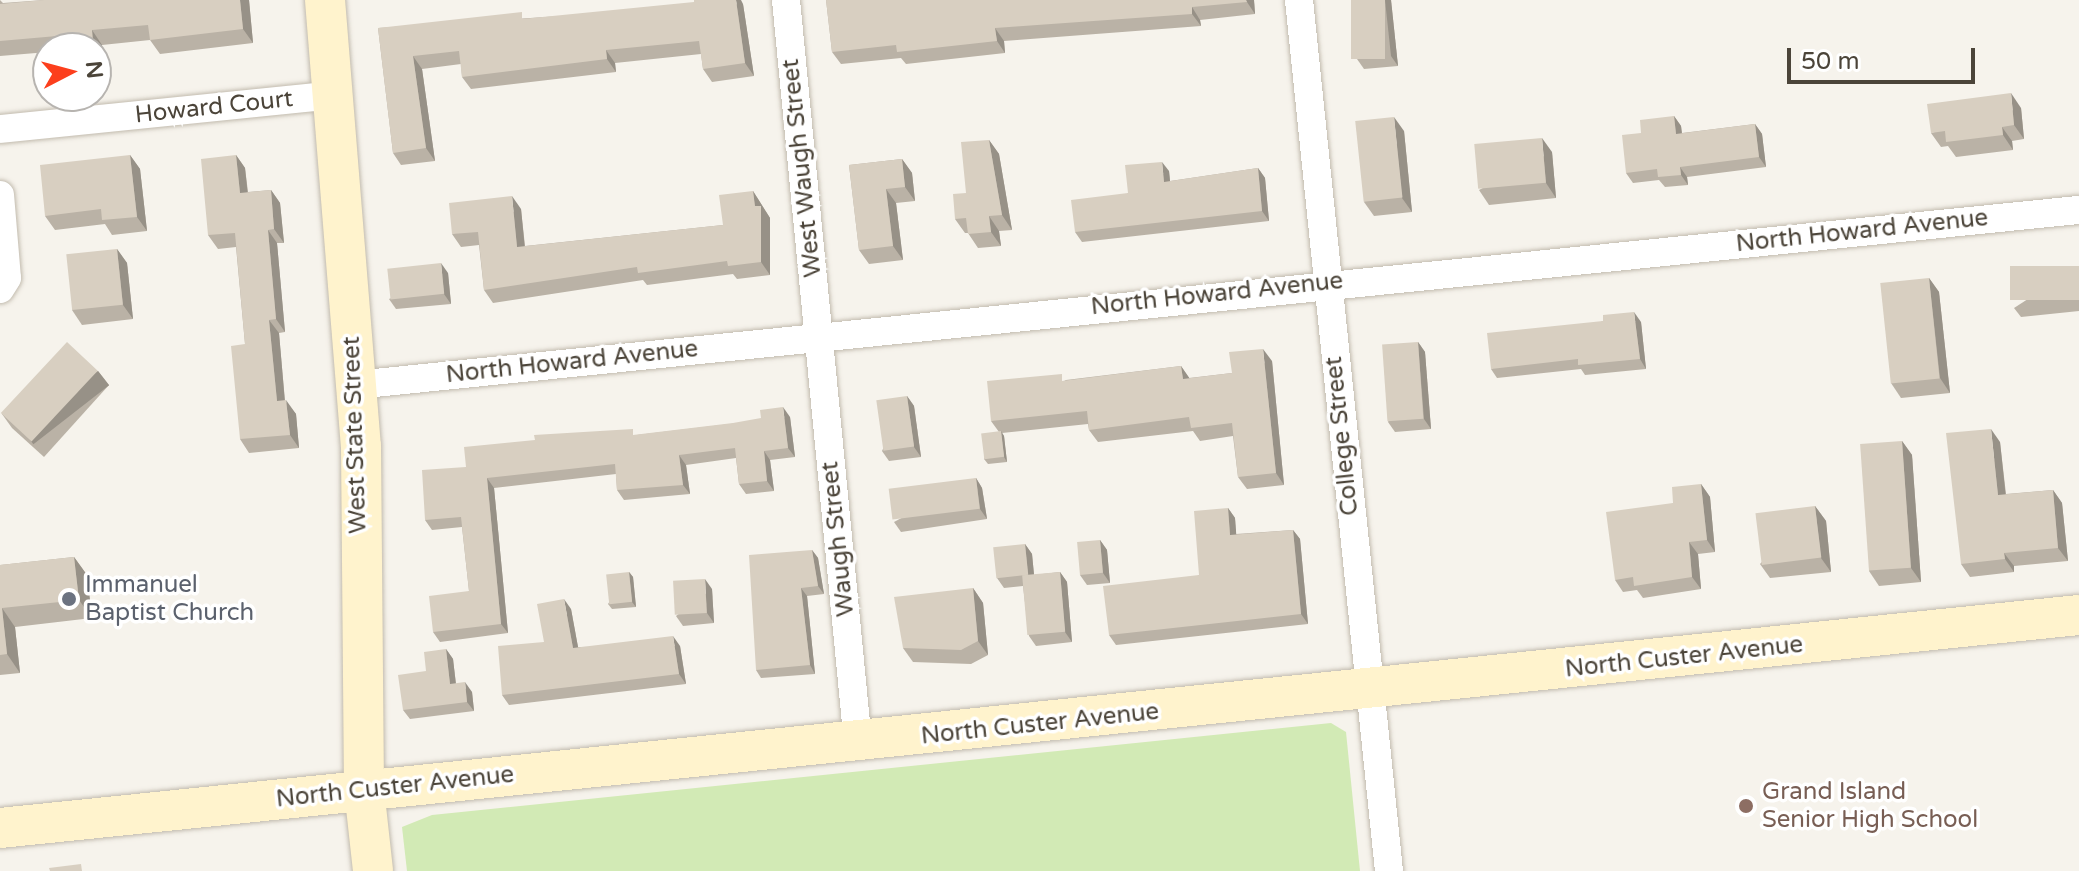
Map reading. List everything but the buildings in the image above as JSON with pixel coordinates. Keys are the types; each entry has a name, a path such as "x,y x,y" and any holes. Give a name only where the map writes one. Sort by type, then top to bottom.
{"street":[{"name":"West State Street","path":"325,0 355,385 364,789 373,871"},
{"name":"West Waugh Street","path":"786,0 818,336"},
{"name":"College Street","path":"1299,0 1389,871"},
{"name":"Howard Court","path":"0,129 332,95"},
{"path":"0,195 7,278 0,289"},
{"name":"North Howard Avenue","path":"355,385 1326,283 2079,210"},
{"name":"Waugh Street","path":"818,336 858,743"},
{"name":"North Custer Avenue","path":"0,828 364,789 858,743 2079,615"}],"green space":[{"path":"1331,723 1346,732 1360,871 407,871 402,827 432,815"}],"place":[{"name":"Immanuel Baptist Church","path":"69,599"},
{"name":"Grand Island Senior High School","path":"1746,806"}]}
